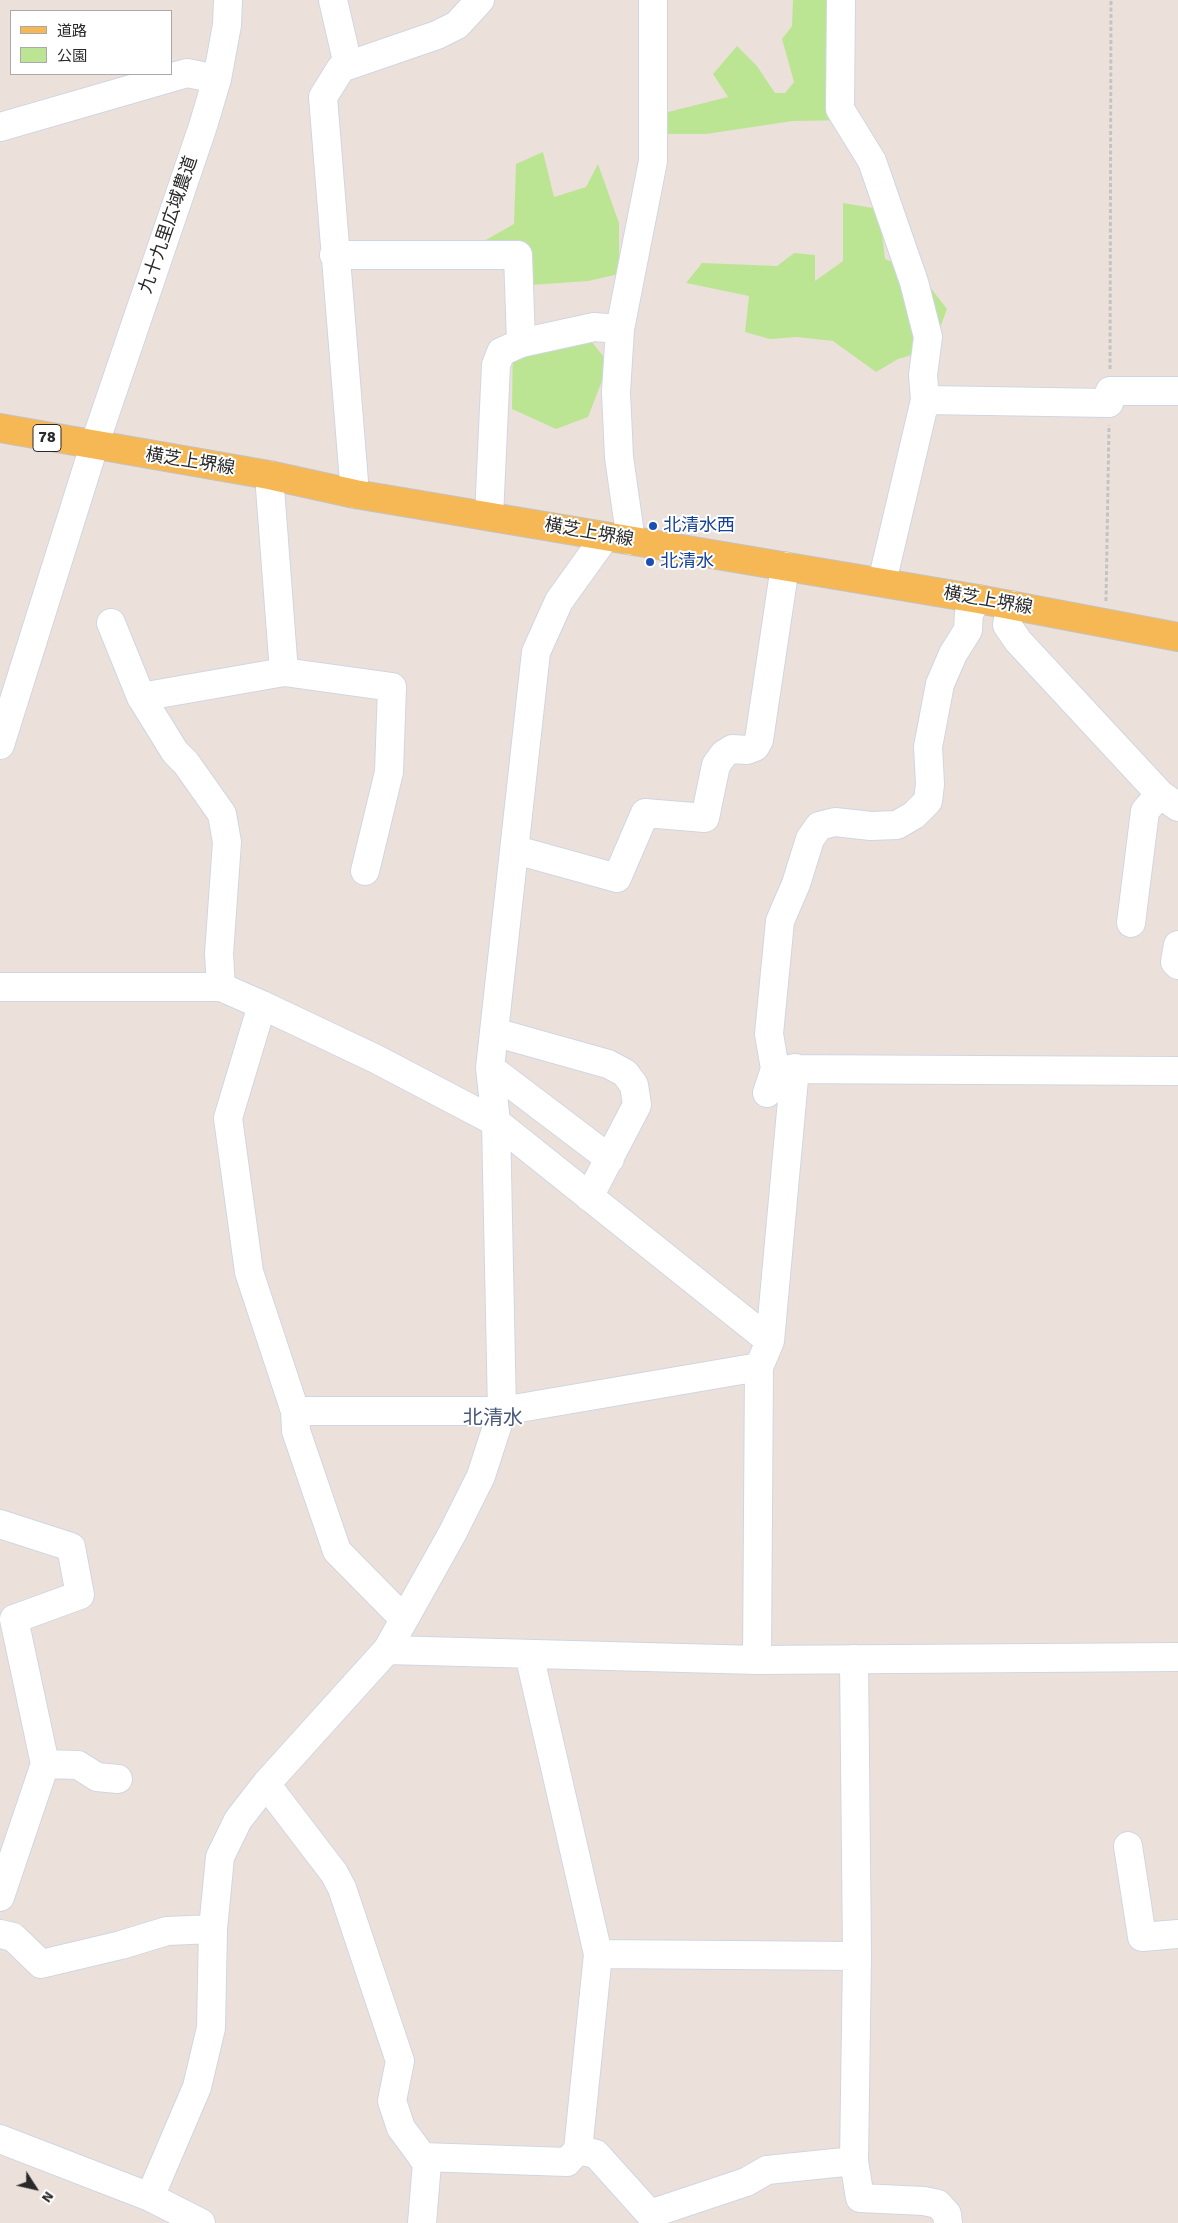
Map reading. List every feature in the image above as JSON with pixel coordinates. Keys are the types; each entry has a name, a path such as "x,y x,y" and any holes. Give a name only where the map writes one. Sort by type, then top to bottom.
{"main road":[{"name":"横芝上堺線","path":"0,428 269,476 354,494 882,582 1106,622 1178,637"}],"street":[{"name":"九十九里広域農道","path":"0,745 94,446 217,79 227,25 228,0"},
{"path":"333,0 348,66"},
{"path":"354,494 323,97 341,68 437,35 457,25 480,0"},
{"path":"150,2197 197,2087 211,2028 213,1928 220,1856 238,1820 266,1784 387,1650 452,1534 481,1476 502,1411 496,1122 490,1068 506,911 516,850 536,652 559,601 618,539 616,392 620,329 653,161 653,0"},
{"path":"841,0 840,109 872,161 914,282 928,337 923,375 925,400 882,582"},
{"path":"0,127 187,73 217,79"},
{"path":"334,255 518,255 521,344"},
{"path":"489,516 496,365 501,352 521,344 594,327 620,329"},
{"path":"925,400 1110,397 1178,391"},
{"path":"269,476 284,672"},
{"path":"516,850 618,878 646,813 705,818 716,765 724,754 732,749 747,750 755,747 759,740 785,566"},
{"path":"757,1660 759,1367 770,1341 779,1077 769,1034 780,921 796,884 810,839 819,826 835,822 871,826 897,825 914,815 928,801 930,784 928,748 940,684 953,654 968,630 969,613 978,599"},
{"path":"1011,605 1007,624 1009,629 1169,801 1144,811 1131,924"},
{"path":"112,623 141,697 175,752 186,763 222,814 227,842 219,954 221,986"},
{"path":"141,697 284,672 392,688 389,772 365,871"},
{"path":"1178,945 1175,962 1178,965"},
{"path":"0,987 221,986 376,1059 496,1122 770,1341"},
{"path":"262,1005 228,1118 250,1272 295,1412 296,1431 337,1551 404,1619"},
{"path":"494,1032 608,1064 625,1072 634,1086 637,1105 589,1197"},
{"path":"490,1068 610,1159"},
{"path":"779,1077 1178,1072"},
{"path":"295,1412 502,1411 759,1367"},
{"path":"0,1524 71,1547 80,1595 14,1619 45,1764 9,1840 0,1897"},
{"path":"387,1650 757,1660 1178,1657"},
{"path":"422,2157 568,2162 578,2150 598,1954 529,1654"},
{"path":"854,1659 857,1956 854,2161 860,2198 924,2201 938,2204 948,2214 948,2223"},
{"path":"45,1764 78,1765 97,1777 118,1779"},
{"path":"266,1784 334,1873 342,1888 400,2061 392,2101 401,2128 427,2163 422,2223"},
{"path":"1128,1846 1142,1937 1178,1934"},
{"path":"0,1934 13,1937 41,1964 121,1946 167,1930 213,1928"},
{"path":"598,1954 857,1956"},
{"path":"0,2139 150,2197 194,2221"},
{"path":"578,2150 596,2154 650,2214 746,2182 767,2170 854,2161"}],"path":[{"path":"1106,622 1110,397 1111,0"}],"green space":[{"path":"793,0 827,0 852,120 793,121 706,134 661,134 660,114 728,97 713,74 737,46 757,66 775,93 785,93 794,82 782,39 792,26"},
{"path":"543,152 554,197 586,187 598,164 619,223 619,274 588,281 531,285 484,241 514,224 516,164"},
{"path":"843,203 879,209 885,259 919,273 947,309 932,349 898,359 876,372 833,341 797,337 770,339 745,332 749,296 686,283 702,263 777,266 794,253 815,255 815,281 843,261"},
{"path":"586,335 609,363 588,417 556,429 512,409 513,336"}],"place":[{"name":"北清水西","path":"653,526"},
{"name":"北清水","path":"650,562"}],"district":[{"name":"北清水","path":"493,1419"}]}
